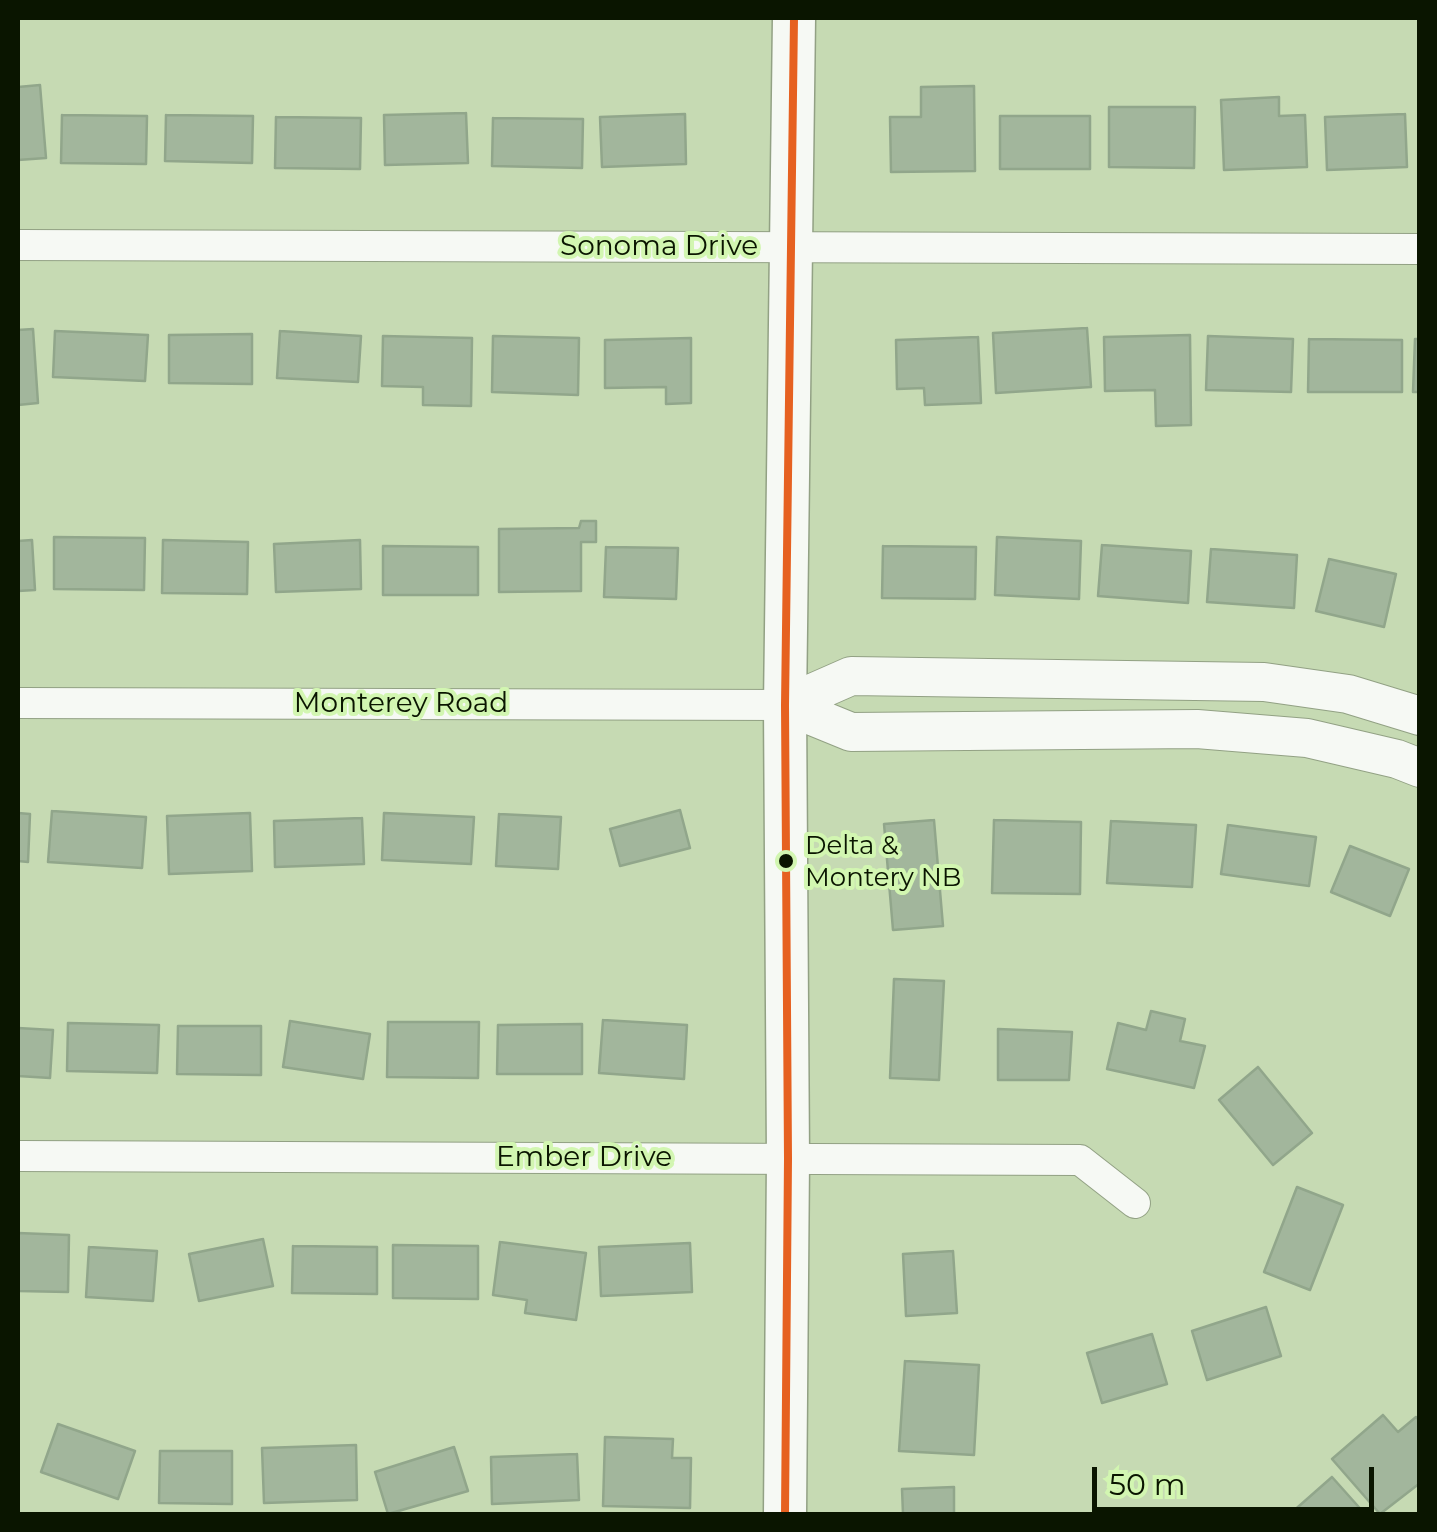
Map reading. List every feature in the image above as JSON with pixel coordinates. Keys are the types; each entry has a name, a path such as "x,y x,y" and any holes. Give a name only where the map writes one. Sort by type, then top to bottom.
{"main road":[{"path":"785,1514 785,705 794,18"}],"street":[{"name":"Sonoma Drive","path":"18,245 1420,249"},
{"name":"Monterey Road","path":"785,705 851,676 1244,682 1348,694 1420,716"},
{"name":"Monterey Road","path":"18,702 785,705 851,732 1197,728 1306,738 1420,768"},
{"name":"Ember Drive","path":"18,1156 1080,1160 1135,1203"}],"building":[{"path":"40,85 46,158 18,160 18,87"},
{"path":"974,86 975,171 891,172 890,117 921,117 921,87"},
{"path":"1279,97 1279,116 1305,115 1307,167 1224,170 1221,100"},
{"path":"1109,107 1195,107 1194,168 1109,167"},
{"path":"466,113 468,163 385,165 384,115"},
{"path":"685,114 686,164 602,167 600,117"},
{"path":"1405,114 1407,167 1327,170 1325,117"},
{"path":"62,115 147,116 146,164 61,163"},
{"path":"166,115 253,116 252,163 165,161"},
{"path":"1000,116 1090,116 1090,169 1000,169"},
{"path":"276,117 361,118 360,169 275,168"},
{"path":"493,118 583,119 582,168 492,166"},
{"path":"1087,328 1091,387 996,393 993,333"},
{"path":"33,329 38,403 18,405 18,330"},
{"path":"55,331 148,335 145,381 53,377"},
{"path":"280,331 361,336 358,382 277,378"},
{"path":"252,334 252,384 169,383 169,335"},
{"path":"1190,335 1191,425 1156,426 1155,390 1105,391 1104,337"},
{"path":"383,336 472,338 471,406 423,405 423,387 382,386"},
{"path":"493,336 579,338 578,395 492,392"},
{"path":"1208,336 1293,339 1291,392 1206,390"},
{"path":"978,337 981,403 925,405 924,388 897,389 896,340"},
{"path":"691,338 691,403 666,404 666,387 605,388 605,340"},
{"path":"1309,339 1402,340 1402,392 1308,392"},
{"path":"1415,339 1420,339 1420,392 1413,392"},
{"path":"581,521 596,521 596,542 581,542 581,591 499,592 499,529 579,528"},
{"path":"54,537 145,538 144,590 54,589"},
{"path":"997,537 1081,541 1079,599 995,595"},
{"path":"32,540 35,590 18,591 18,541"},
{"path":"163,540 248,542 247,594 162,593"},
{"path":"360,540 361,589 276,592 274,544"},
{"path":"1102,545 1191,551 1188,603 1098,596"},
{"path":"383,546 478,547 478,595 383,595"},
{"path":"883,546 976,547 975,599 882,598"},
{"path":"606,547 678,548 676,599 604,597"},
{"path":"1211,549 1297,555 1294,608 1207,602"},
{"path":"1329,559 1396,574 1384,627 1316,611"},
{"path":"680,810 690,848 620,866 610,829"},
{"path":"52,811 146,817 142,868 48,862"},
{"path":"18,813 30,814 28,862 18,861"},
{"path":"250,813 252,871 169,874 167,816"},
{"path":"384,813 474,817 471,864 382,860"},
{"path":"499,814 561,817 558,869 496,866"},
{"path":"362,818 364,864 275,867 274,821"},
{"path":"934,820 943,926 893,930 884,824"},
{"path":"994,820 1081,822 1080,894 992,893"},
{"path":"1111,821 1196,825 1192,887 1107,883"},
{"path":"1228,825 1316,837 1309,886 1221,874"},
{"path":"1350,846 1409,869 1390,916 1331,892"},
{"path":"894,979 944,981 939,1080 890,1078"},
{"path":"1151,1011 1185,1019 1180,1041 1205,1046 1194,1088 1107,1069 1118,1023 1146,1030"},
{"path":"603,1020 687,1025 684,1079 599,1073"},
{"path":"290,1021 370,1034 363,1079 283,1067"},
{"path":"388,1022 479,1022 478,1078 387,1077"},
{"path":"68,1023 159,1025 157,1073 67,1071"},
{"path":"582,1024 582,1074 497,1074 498,1025"},
{"path":"178,1026 261,1026 261,1075 177,1074"},
{"path":"18,1028 53,1030 50,1078 18,1076"},
{"path":"998,1029 1072,1032 1069,1080 998,1080"},
{"path":"1258,1067 1312,1133 1273,1165 1219,1100"},
{"path":"1297,1187 1343,1205 1310,1290 1264,1272"},
{"path":"18,1233 69,1235 68,1292 18,1291"},
{"path":"263,1239 273,1286 199,1301 189,1254"},
{"path":"500,1242 586,1253 576,1320 525,1313 527,1300 493,1295"},
{"path":"690,1243 692,1292 601,1296 599,1247"},
{"path":"393,1245 478,1246 478,1299 393,1298"},
{"path":"293,1246 377,1247 377,1294 292,1293"},
{"path":"89,1247 157,1251 153,1301 86,1297"},
{"path":"953,1251 957,1313 906,1316 903,1254"},
{"path":"1266,1307 1281,1356 1207,1380 1192,1331"},
{"path":"1152,1334 1167,1384 1102,1403 1087,1353"},
{"path":"905,1361 979,1365 974,1455 899,1451"},
{"path":"1383,1415 1398,1432 1416,1417 1420,1421 1420,1483 1380,1514 1332,1459"},
{"path":"58,1424 135,1451 118,1499 41,1472"},
{"path":"605,1437 673,1439 672,1458 691,1458 690,1508 603,1506"},
{"path":"356,1445 357,1500 264,1503 262,1448"},
{"path":"454,1447 468,1491 388,1514 375,1472"},
{"path":"160,1451 232,1451 232,1504 159,1503"},
{"path":"577,1454 579,1500 492,1504 491,1457"},
{"path":"1332,1477 1365,1514 1290,1514"},
{"path":"954,1487 954,1514 903,1514 902,1489"}],"transit line":[{"path":"785,1514 785,705 794,18"}],"place":[{"name":"Delta & Montery NB","path":"786,861"}]}
